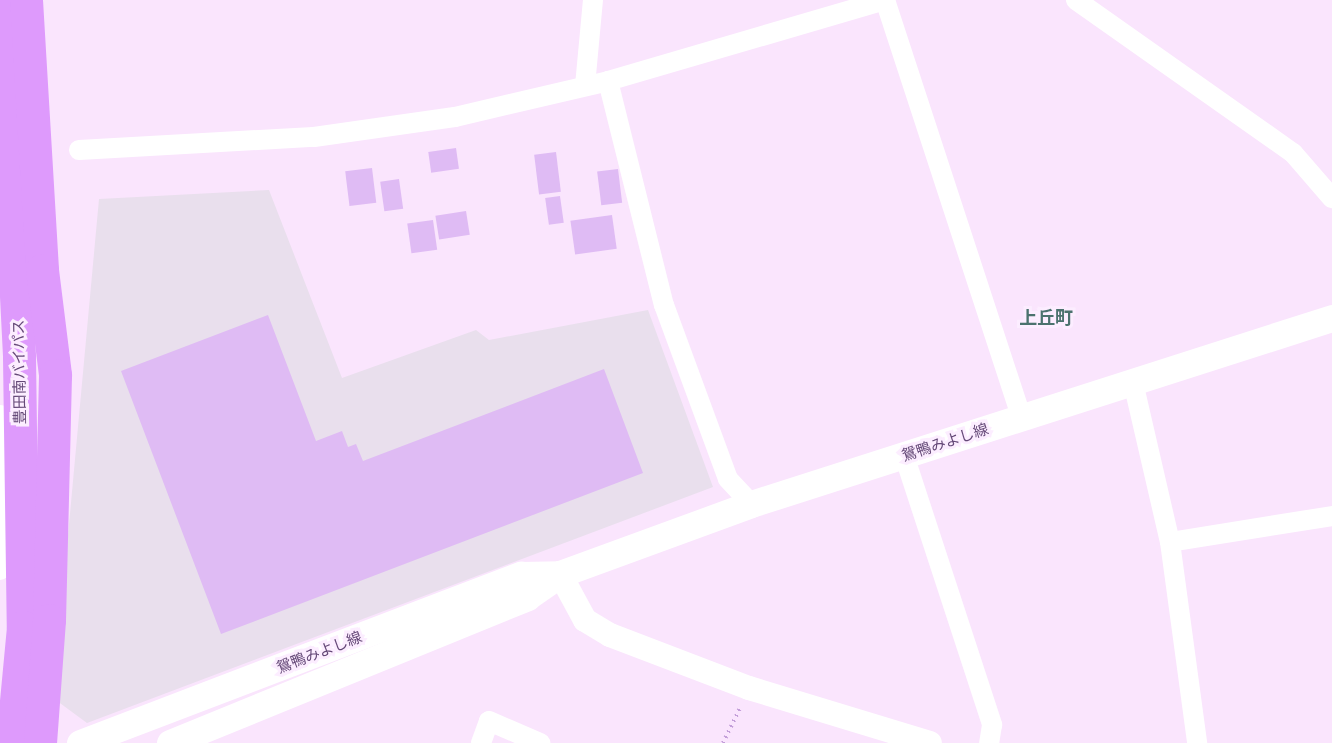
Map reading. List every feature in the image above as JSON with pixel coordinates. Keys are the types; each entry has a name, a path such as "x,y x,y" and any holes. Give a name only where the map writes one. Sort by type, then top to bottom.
{"highway":[{"name":"豊田南バイパス","path":"1,0 19,357 23,627 12,743"},
{"path":"26,0 42,270 55,375 49,620 40,743"}],"main road":[{"name":"鴛鴨みよし線","path":"170,743 527,597 560,574 751,504 1332,318"},
{"name":"鴛鴨みよし線","path":"80,743 521,575 560,574"}],"street":[{"path":"585,86 593,0"},
{"path":"79,150 314,137 455,117 608,81 885,0 1022,418"},
{"path":"1076,0 1293,153 1332,198"},
{"path":"608,81 664,305 728,479 751,504"},
{"path":"1132,382 1170,542 1197,743"},
{"path":"0,417 3,423 0,570"},
{"path":"904,455 992,725 988,743"},
{"path":"1170,542 1332,516"},
{"path":"2,540 28,592 49,620"},
{"path":"560,574 585,620 610,635 749,688 930,743"},
{"path":"481,743 489,721 540,743"}],"path":[{"path":"723,743 749,688"}],"shaded area":[{"path":"269,190 342,378 476,330 489,340 648,310 713,487 87,723 53,698 99,199"}],"building":[{"path":"456,148 459,169 431,173 428,152"},
{"path":"556,152 561,192 539,194 534,155"},
{"path":"372,168 376,203 349,206 345,171"},
{"path":"618,169 622,203 601,205 597,172"},
{"path":"399,179 403,209 384,211 380,182"},
{"path":"560,196 564,223 549,225 545,198"},
{"path":"466,211 470,235 439,240 435,216"},
{"path":"612,215 617,249 575,255 570,221"},
{"path":"433,220 437,250 411,253 407,224"},
{"path":"268,315 316,441 342,431 348,447 356,444 363,461 604,369 643,473 221,634 121,371"}],"district":[{"name":"上丘町","path":"1046,318"}]}
